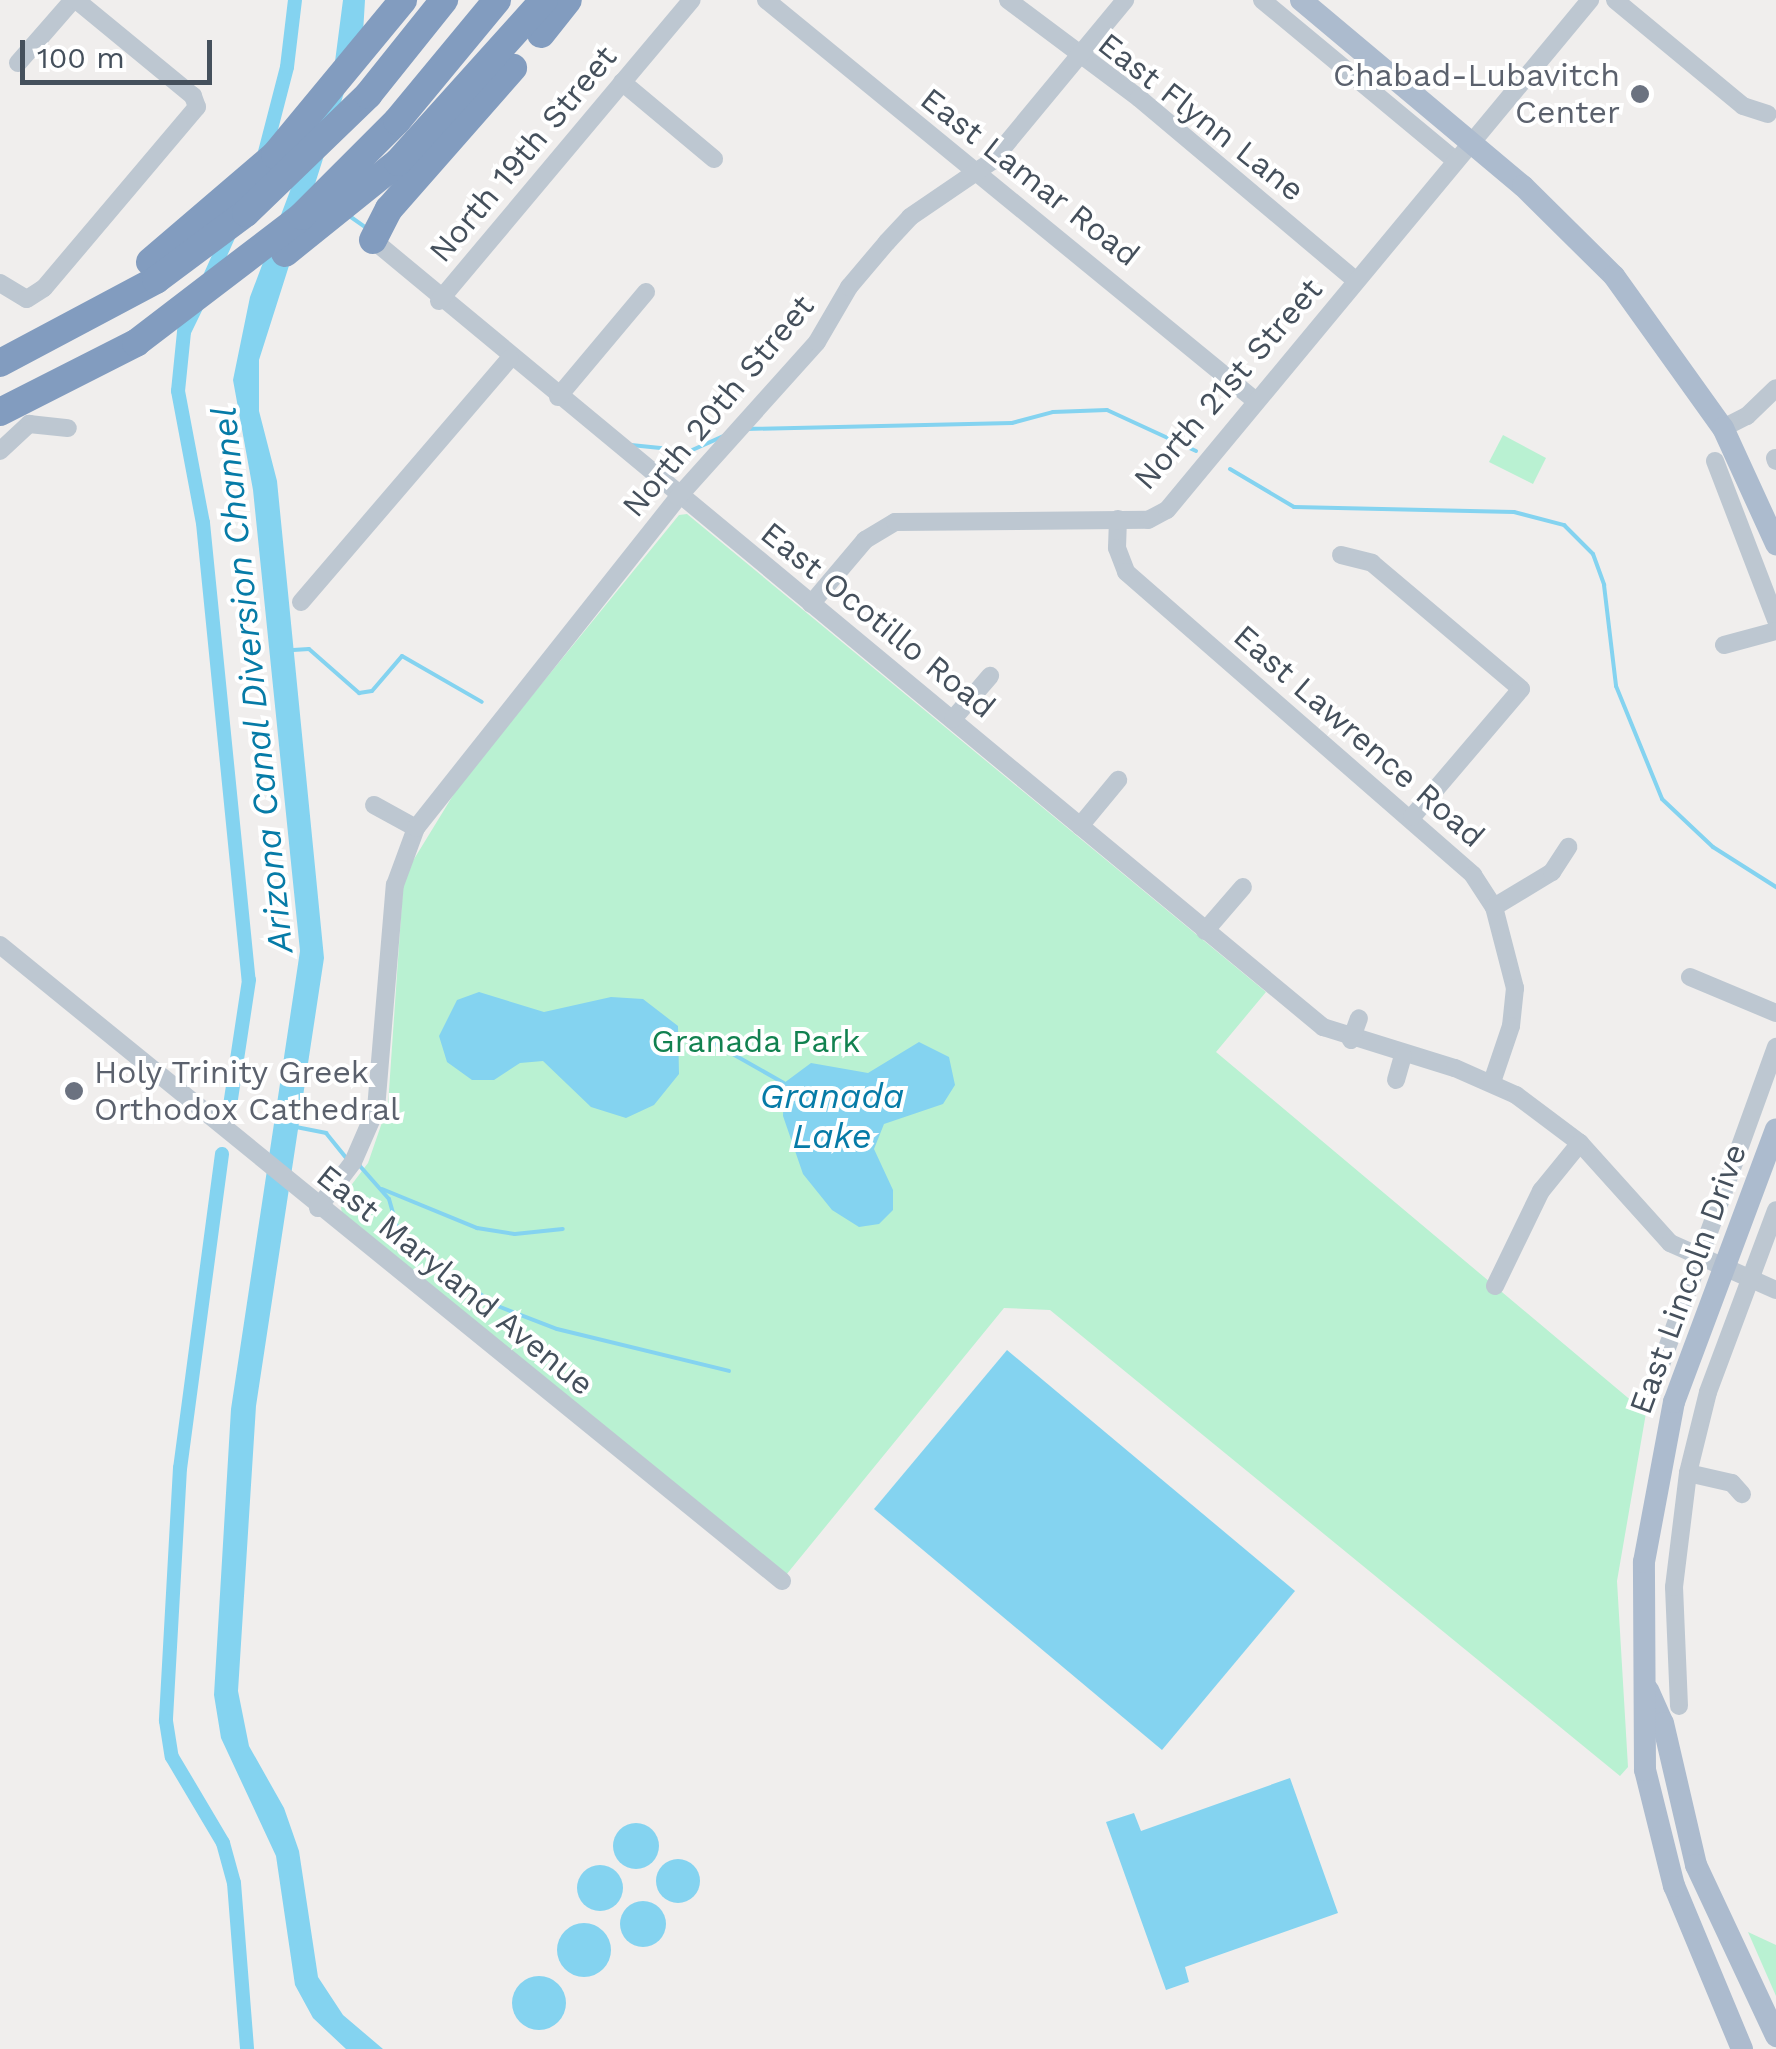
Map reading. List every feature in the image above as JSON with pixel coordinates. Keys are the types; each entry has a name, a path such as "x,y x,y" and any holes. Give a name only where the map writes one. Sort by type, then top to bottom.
{"highway":[{"path":"158,268 242,188 370,46 403,0"},
{"path":"0,363 86,320 284,180 368,95 444,0"},
{"path":"0,412 136,343 302,216 367,156 497,0"},
{"path":"184,310 251,277 368,190 447,114 544,0"},
{"path":"373,240 390,209 568,0"}],"main road":[{"path":"1301,0 1589,247 1655,326 1723,428 1776,544"},
{"name":"East Lincoln Drive","path":"1742,2049 1674,1886 1657,1824 1642,1723 1648,1690 1644,1562 1656,1479 1674,1402 1776,1129"},
{"name":"East Lincoln Drive","path":"1648,1690 1663,1723 1696,1865 1776,2036"}],"street":[{"path":"0,283 27,299 44,288 198,101 74,0 18,63"},
{"name":"North 19th Street","path":"439,300 692,0"},
{"name":"East Lamar Road","path":"766,0 976,174 1034,213 1256,400"},
{"name":"East Flynn Lane","path":"1008,0 1076,57 1139,98 1356,281"},
{"name":"North 20th Street","path":"318,1208 353,1162 376,1109 395,885 416,828 678,498 817,342 849,286 886,242 910,216 976,174 1125,0"},
{"path":"1262,0 1456,161"},
{"name":"North 21st Street","path":"812,604 865,540 895,522 1148,520 1167,510 1590,0"},
{"path":"1615,0 1744,106 1768,114"},
{"path":"622,82 714,159"},
{"name":"East Ocotillo Road","path":"373,240 439,300 678,498 812,604 1323,1027 1350,1040 1492,1082 1580,1143 1652,1228 1702,1256 1752,1274 1776,1290"},
{"path":"558,397 646,292"},
{"path":"301,602 510,358"},
{"path":"1723,428 1748,416 1776,388"},
{"path":"0,450 29,424 68,428"},
{"path":"1715,461 1776,620"},
{"name":"East Lawrence Road","path":"1118,519 1118,548 1126,572 1458,857 1494,907 1515,988 1511,1026 1492,1082"},
{"path":"1341,555 1372,563 1472,637 1520,688 1412,817"},
{"path":"1724,645 1776,631"},
{"path":"952,719 990,676"},
{"path":"1080,826 1118,780"},
{"path":"374,805 416,828"},
{"path":"1494,907 1552,872 1568,846"},
{"path":"1205,930 1243,887"},
{"name":"East Maryland Avenue","path":"0,945 318,1208 782,1581"},
{"path":"1690,977 1776,1013"},
{"path":"1350,1040 1359,1018"},
{"name":"East Lincoln Drive","path":"1646,1406 1776,1047"},
{"path":"1396,1080 1403,1056"},
{"path":"1495,1286 1541,1191 1580,1143"},
{"name":"East Lincoln Drive","path":"1679,1706 1674,1587 1688,1473 1708,1392 1776,1210"},
{"path":"1688,1473 1732,1483 1742,1494"},
{"path":"1648,1690 1676,1685"}],"green space":[{"path":"1503,435 1546,458 1533,484 1489,462"},
{"name":"Granada Park","path":"687,514 1266,992 1216,1052 1646,1413 1617,1581 1628,1767 1620,1776 1050,1310 1004,1308 786,1575 342,1215 340,1200 368,1163 388,1105 403,887 411,864 460,784 679,515"},
{"path":"1748,1932 1776,1945 1776,1996"}],"water":[{"path":"343,0 365,0 363,33 259,360 259,411 277,481 324,958 256,1406 238,1691 249,1746 284,1808 299,1851 318,1977 343,2015 383,2049 346,2049 313,2018 295,1985 276,1856 221,1738 214,1695 231,1409 300,951 253,490 233,380 250,297 333,77"},
{"name":"Granada Lake","path":"479,992 544,1012 611,997 643,999 678,1026 679,1074 654,1105 626,1118 591,1107 543,1061 520,1063 494,1080 472,1080 447,1062 439,1036 457,1000"},
{"name":"Granada Lake","path":"919,1042 949,1057 955,1085 943,1104 884,1124 874,1149 893,1190 893,1210 879,1224 859,1227 832,1210 803,1174 783,1116 784,1083 811,1063 868,1073"},
{"path":"1007,1350 1295,1591 1162,1750 874,1509"},
{"path":"1290,1778 1338,1913 1185,1967 1189,1982 1166,1990 1106,1822 1134,1813 1141,1831"},
{"path":"636,1823 652,1830 659,1846 652,1862 636,1869 620,1862 613,1846 620,1830"},
{"path":"678,1859 694,1865 700,1881 694,1897 678,1903 662,1897 656,1881 662,1865"},
{"path":"600,1865 616,1872 623,1888 616,1904 600,1911 584,1904 577,1888 584,1872"},
{"path":"643,1901 659,1908 666,1924 659,1940 643,1947 627,1940 620,1924 627,1908"},
{"path":"584,1923 603,1931 611,1950 603,1969 584,1977 565,1969 557,1950 565,1931"},
{"path":"539,1976 558,1984 566,2003 558,2022 539,2030 520,2022 512,2003 520,1984"}],"waterway":[{"path":"264,156 287,67 295,0"},
{"path":"348,215 365,227"},
{"path":"209,279 231,230"},
{"name":"Arizona Canal Diversion Channel","path":"198,303 184,332 178,391 203,523 249,980 229,1113"},
{"path":"746,429 1012,423 1053,412 1107,410 1196,451"},
{"path":"631,445 690,451 723,436"},
{"path":"1230,469 1294,507 1514,512 1564,525 1593,554 1604,585 1616,686 1662,799 1713,847 1776,887"},
{"path":"293,650 309,649 359,693 372,691 402,656 482,702"},
{"path":"691,1043 715,1044 784,1083"},
{"path":"296,1127 326,1133 346,1158"},
{"path":"222,1154 180,1468 166,1721 172,1757 223,1843 234,1883 247,2049"},
{"path":"359,1165 389,1199 399,1233 495,1305 557,1329 729,1371"},
{"path":"382,1189 477,1228 515,1234 563,1229"}],"place":[{"name":"Chabad-Lubavitch Center","path":"1640,94"},
{"name":"Holy Trinity Greek Orthodox Cathedral","path":"74,1091"}]}
